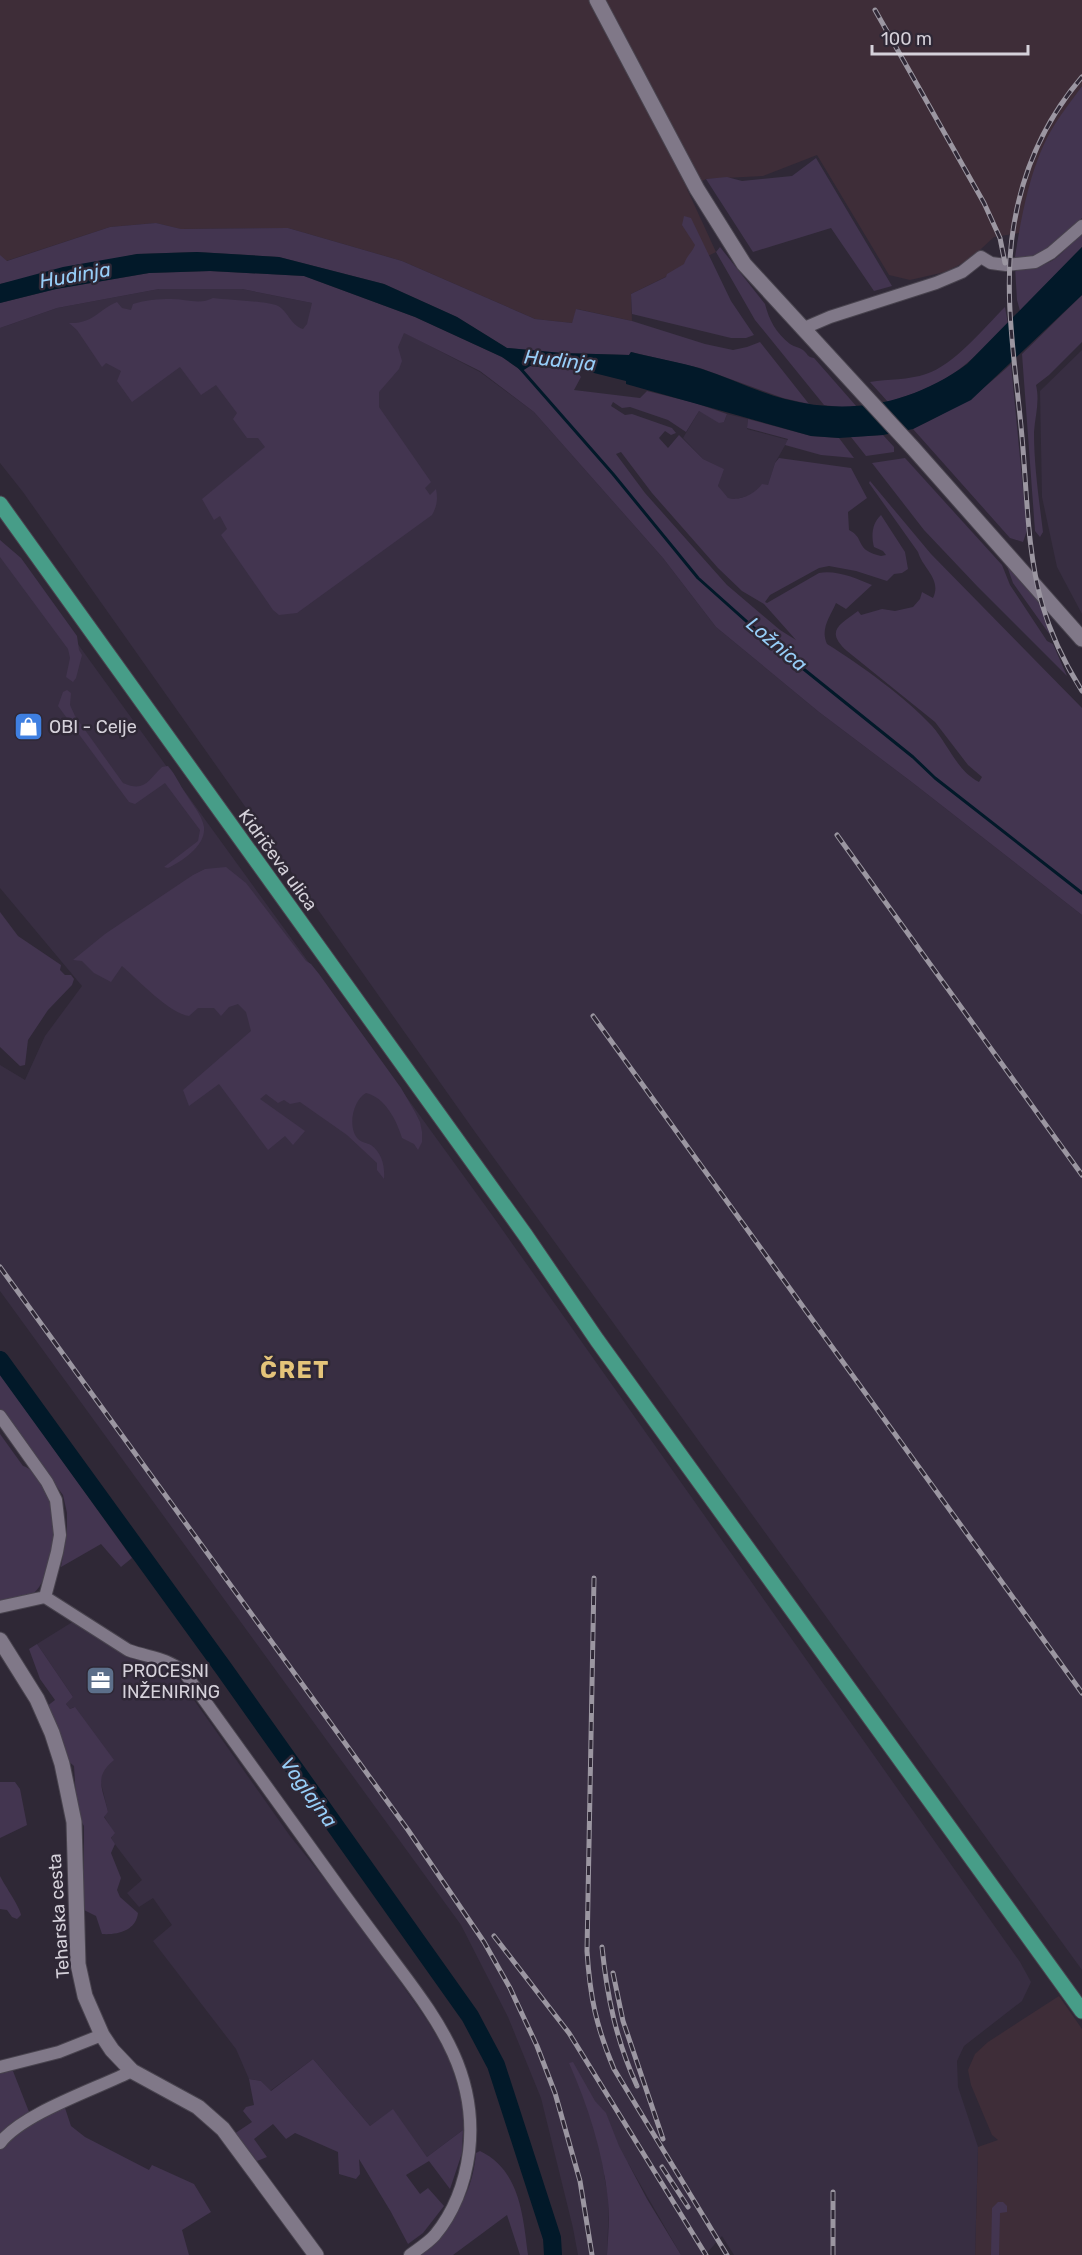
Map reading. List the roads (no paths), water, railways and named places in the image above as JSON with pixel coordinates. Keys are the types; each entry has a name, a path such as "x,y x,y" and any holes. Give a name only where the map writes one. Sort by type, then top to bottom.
{"main road":[{"name":"Kidričeva ulica","path":"0,504 526,1236 597,1340 1082,2011"}],"street":[{"path":"597,0 697,189 744,264 860,389 1082,639"},
{"path":"802,329 830,316 936,283 962,272 981,257 991,263 1006,265 1035,262 1051,253 1082,226"},
{"path":"0,1416 56,1500 60,1535 45,1597"},
{"path":"0,1607 45,1597 128,1650 156,1656 174,1664 184,1672 336,1884 433,2013 454,2053 465,2083 471,2114 470,2141 460,2193 434,2236 410,2255"},
{"name":"Teharska cesta","path":"0,1640 37,1699 62,1764 74,1822 78,1964 85,1996 102,2035 112,2050 132,2071 198,2107 223,2129 316,2255"},
{"path":"0,2067 59,2052 102,2035"},
{"path":"0,2143 19,2126 63,2102 132,2071"}],"water":[{"name":"Hudinja","path":"1082,247 1082,295 971,400 913,429 883,435 839,438 811,436 586,371 530,366 522,371 502,357 415,317 304,276 210,271 149,273 56,289 0,303 0,284 63,267 137,254 197,252 279,257 384,284 457,317 507,348 562,353 629,355 631,352 702,369 785,399 810,404 857,406 880,403 925,389 967,364"}],"waterway":[{"name":"Ložnica","path":"520,368 613,474 698,578 765,638 913,757 935,778 1082,893"},
{"name":"Voglajna","path":"0,1360 224,1669 470,2016 496,2065 552,2238 553,2255"}],"railway":[{"path":"875,10 984,203 1000,238 1005,263"},
{"path":"1082,77 1057,110 1047,128 1023,184 1014,224 1009,277 1011,330 1033,563 1042,604 1050,627 1064,660 1082,691"},
{"path":"837,835 1082,1175"},
{"path":"593,1016 1082,1693"},
{"path":"0,1267 408,1830 484,1942 510,1988 537,2046 555,2093 580,2181 592,2255"},
{"path":"594,1578 587,1951 592,1997 598,2025 614,2069 727,2255"},
{"path":"494,1936 569,2033 706,2255"},
{"path":"602,1947 613,2018 623,2052 637,2086"},
{"path":"613,1973 623,2021 663,2139"},
{"path":"662,2167 688,2207"},
{"path":"833,2192 833,2255"}],"place":[{"name":"OBI - Celje","path":"28,727"},
{"name":"PROCESNI INŽENIRING","path":"101,1681"}],"district":[{"name":"ČRET","path":"295,1370"}]}
